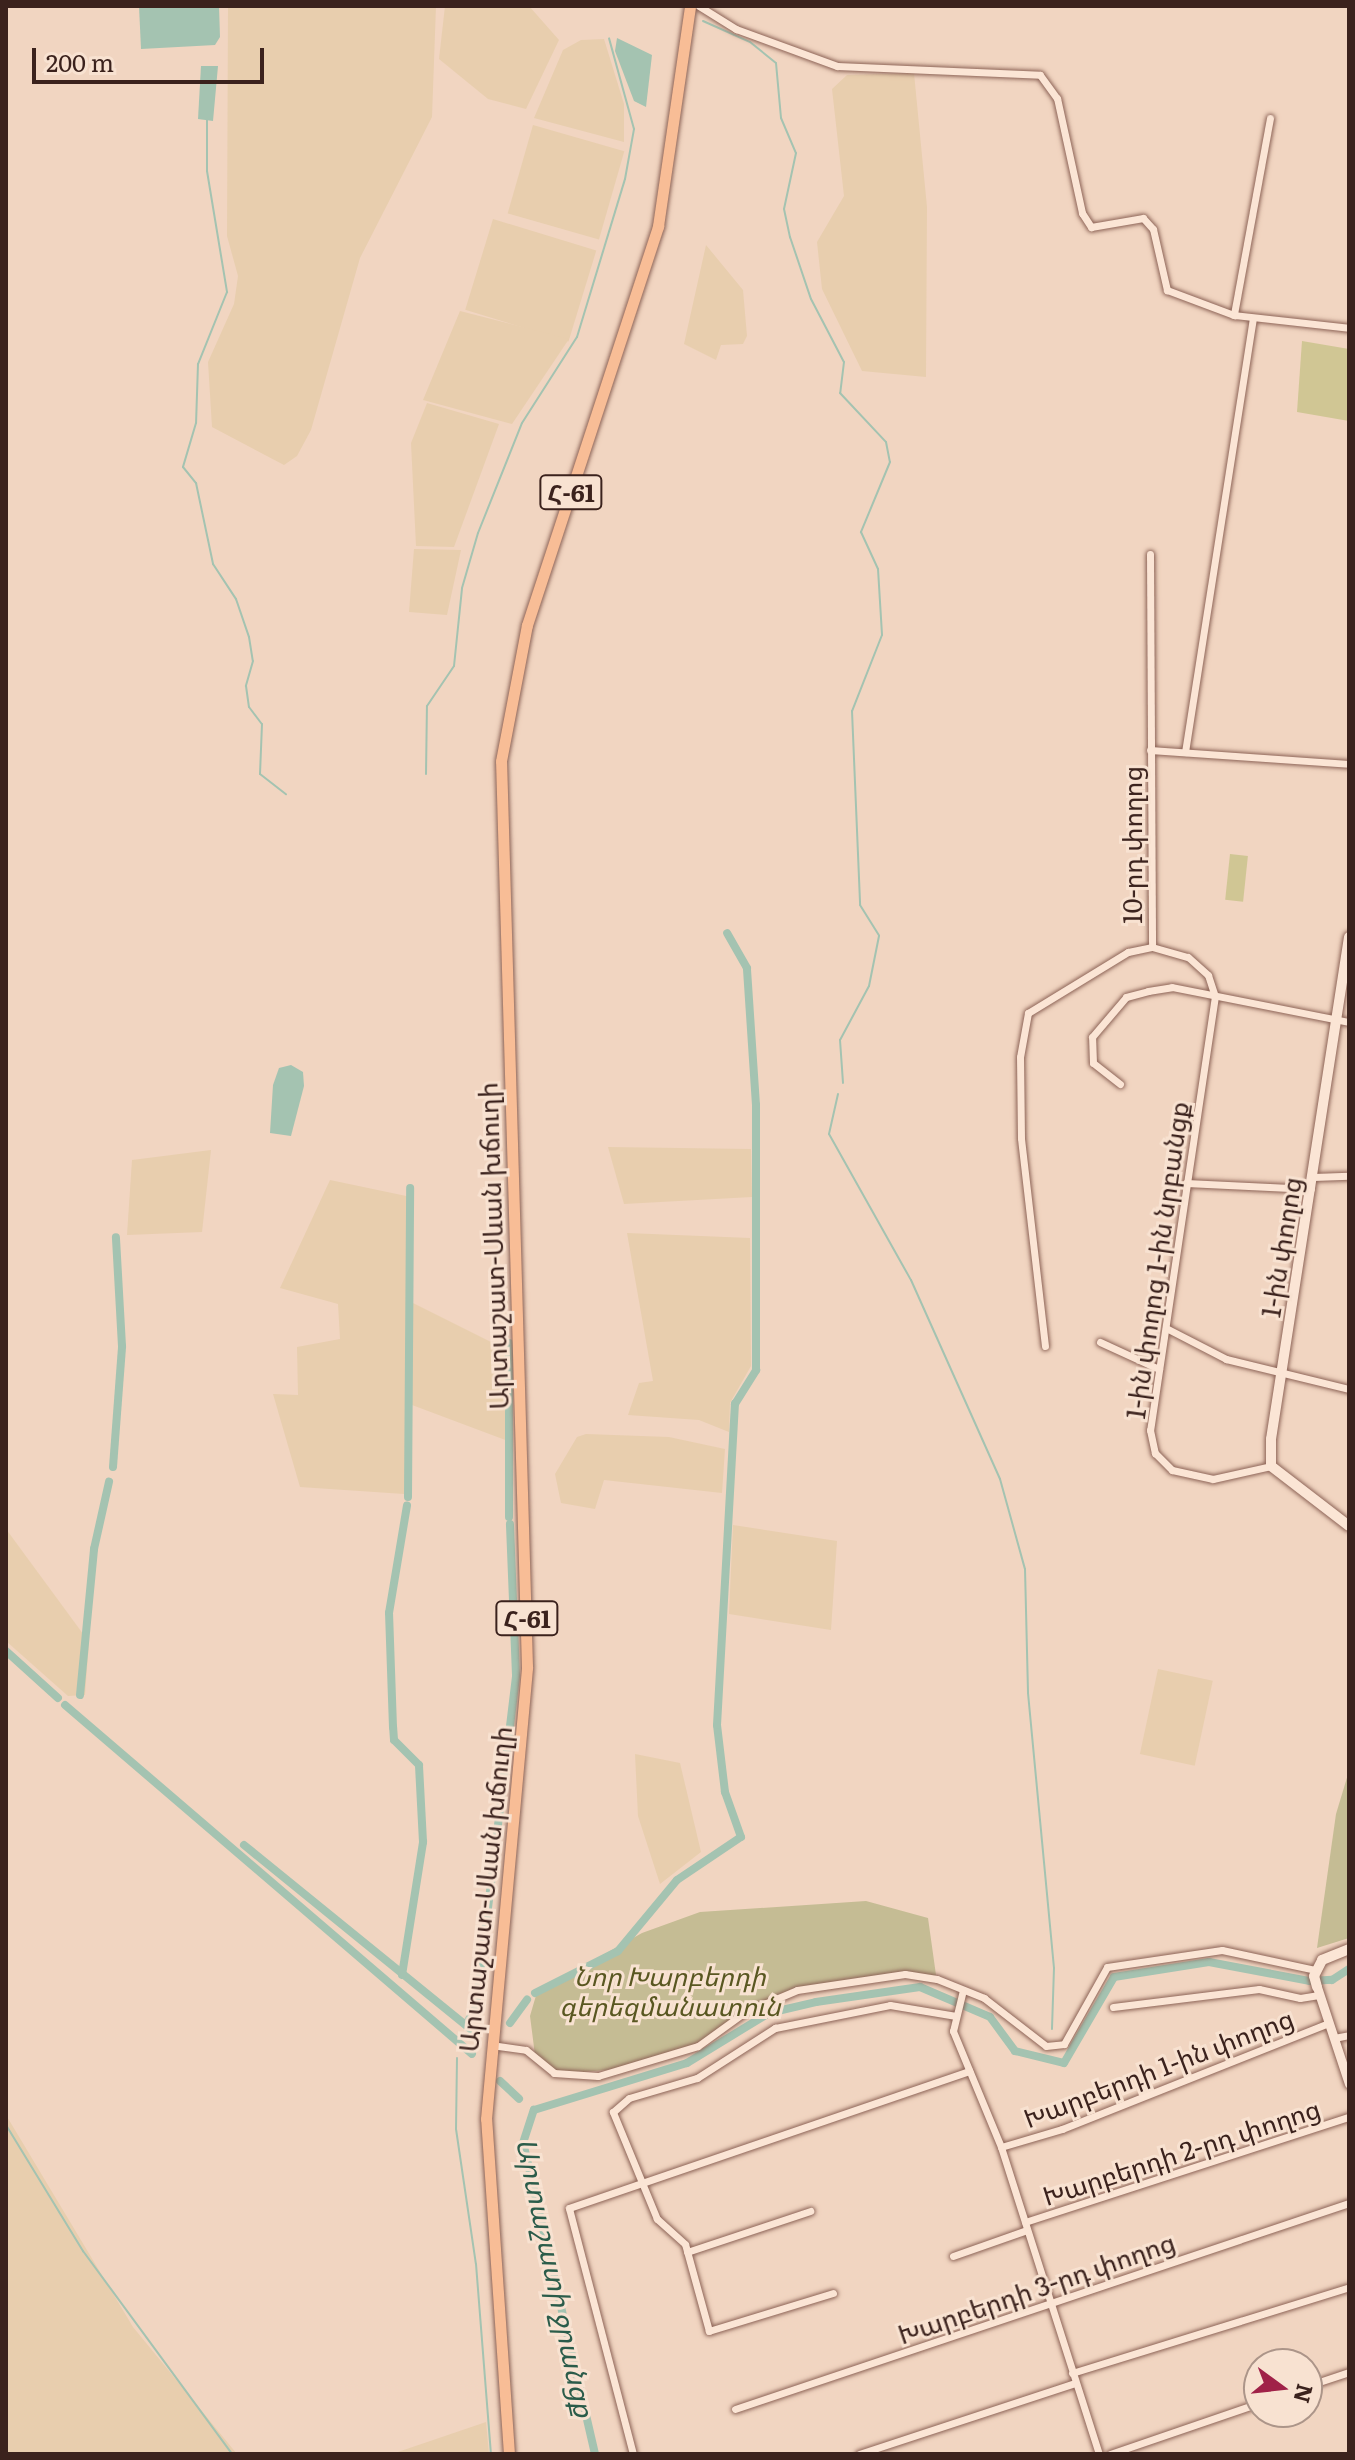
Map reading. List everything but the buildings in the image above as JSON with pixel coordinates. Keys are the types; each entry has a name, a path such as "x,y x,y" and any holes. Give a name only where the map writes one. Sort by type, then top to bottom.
{"main road":[{"name":"Արտաշատ-Սևան խճուղի","path":"509,2454 486,2158 491,2045 527,1667 501,761 530,613 658,226 685,59 690,6"},
{"name":"1-ին փողոց","path":"1271,1466 1349,937"},
{"path":"1271,1466 1349,1525"},
{"path":"1316,1982 1322,1960 1349,1949"}],"street":[{"path":"699,6 736,29 837,66 1040,75 1057,98 1082,213 1091,227 1143,218 1153,229 1167,290 1253,320 1349,328"},
{"path":"1234,315 1270,118"},
{"path":"1185,752 1253,320"},
{"name":"10-րդ փողոց","path":"1045,1346 1021,1138 1021,1033 1041,1000 1128,952 1152,947 1150,554"},
{"path":"1150,750 1349,764"},
{"path":"1152,947 1200,965 1215,996"},
{"path":"1120,1084 1093,1063 1089,1050 1108,1013 1126,997 1160,989 1215,996 1349,1022"},
{"name":"1-ին փողոց 1-ին նրբանցք","path":"1215,996 1150,1430 1155,1453 1172,1470 1213,1479 1271,1466"},
{"path":"1313,1177 1349,1176"},
{"path":"1186,1183 1311,1189"},
{"path":"1166,1328 1226,1359 1349,1389"},
{"path":"1100,1342 1159,1369"},
{"path":"491,2045 526,2050 554,2073 598,2076 698,2046 745,2012 797,1990 905,1974 984,1998 1046,2046 1064,2044 1107,1967 1222,1950 1316,1982"},
{"path":"1113,2007 1259,1989 1300,1998 1316,1982"},
{"path":"1316,1982 1349,2084"},
{"path":"963,1990 953,2031 1001,2147 1099,2454"},
{"path":"833,2293 709,2331 687,2252 657,2219 613,2112 629,2098 697,2078 748,2041 808,2019 890,2005 956,2016"},
{"name":"Խարբերդի 1-ին փողոց","path":"1001,2147 1062,2129 1329,2023"},
{"name":"Խարբերդի 1-ին փողոց","path":"1334,2038 1349,2035"},
{"path":"633,2454 569,2208 969,2071"},
{"name":"Խարբերդի 2-րդ փողոց","path":"953,2256 1026,2226 1349,2117"},
{"name":"Խարբերդի 3-րդ փողոց","path":"735,2409 1349,2203"},
{"path":"687,2252 810,2211"},
{"path":"1072,2373 1349,2287"},
{"path":"1323,2381 1349,2372"},
{"path":"859,2454 1075,2383"},
{"path":"1110,2454 1243,2408"}],"shaded area":[{"path":"139,6 219,6 220,37 215,45 141,49"},
{"path":"228,6 436,6 432,117 360,258 311,430 297,456 284,465 212,427 208,362 234,304 238,276 227,236"},
{"path":"445,6 529,6 559,40 526,109 488,99 439,59"},
{"path":"617,38 652,55 646,107 634,101 615,51"},
{"path":"604,39 624,104 624,142 534,118 563,50 581,40"},
{"path":"201,66 218,66 213,121 198,119"},
{"path":"914,73 927,207 926,377 862,371 822,289 817,242 844,196 832,89 847,75"},
{"path":"533,125 624,151 599,240 508,213"},
{"path":"493,219 596,251 569,341 465,310"},
{"path":"706,245 743,290 747,336 743,344 721,345 716,360 684,344"},
{"path":"460,311 569,339 512,424 423,400"},
{"path":"1302,341 1349,349 1349,421 1297,412"},
{"path":"427,403 499,424 454,547 416,546 411,443"},
{"path":"414,549 461,550 447,615 409,612"},
{"path":"1230,854 1248,856 1243,902 1225,900"},
{"path":"291,1065 303,1072 304,1086 291,1136 270,1133 273,1085 279,1068"},
{"path":"608,1147 751,1149 752,1197 624,1204"},
{"path":"211,1150 202,1232 127,1235 132,1160"},
{"path":"330,1180 411,1197 411,1302 507,1350 511,1442 412,1405 404,1494 300,1487 273,1394 298,1395 297,1347 340,1339 338,1304 280,1288"},
{"path":"627,1233 750,1238 751,1366 730,1403 729,1432 699,1420 628,1415 639,1383 653,1381"},
{"path":"586,1434 669,1437 725,1449 722,1493 604,1480 595,1509 561,1503 555,1474 577,1437"},
{"path":"733,1525 837,1541 831,1630 729,1614"},
{"path":"6,1529 89,1642 85,1695 68,1696 6,1641"},
{"path":"1158,1669 1213,1681 1195,1766 1140,1754"},
{"path":"635,1754 680,1763 701,1852 660,1884 638,1816"},
{"path":"6,2115 133,2327 237,2454 6,2454"},
{"path":"486,2422 489,2454 392,2454"}],"green space":[{"path":"1349,1771 1349,1938 1317,1948 1336,1814"},
{"name":"Նոր Խարբերդի գերեզմանատուն","path":"866,1901 928,1918 936,1975 812,1986 746,2008 700,2047 617,2069 560,2074 535,2055 530,2016 537,1992 642,1933 700,1912"}],"waterway":[{"path":"703,21 750,42 776,63 781,118 796,153 784,209 790,237 811,299 844,362 840,393 886,442 890,462 861,532 878,569 882,635 852,711 860,905 879,936 869,986 840,1040 843,1083"},
{"path":"426,774 427,706 454,666 462,588 478,533 522,423 577,337 625,179 634,129 609,38"},
{"path":"207,118 207,171 227,292 198,364 196,423 183,467 196,483 213,564 236,599 249,637 253,661 246,686 249,707 262,724 260,774 286,794"},
{"path":"535,1993 618,1951 677,1880 741,1837 725,1792 717,1725 735,1404 756,1370 756,1105 747,968 727,933"},
{"path":"838,1094 829,1134 911,1280 1000,1479 1025,1569 1028,1693 1054,1968 1052,2029"},
{"path":"408,1497 410,1188"},
{"path":"113,1467 122,1346 116,1237"},
{"path":"509,1343 509,1517"},
{"path":"80,1695 94,1549 109,1482"},
{"path":"402,1975 423,1842 419,1765 394,1740 393,1727 389,1613 407,1505"},
{"path":"468,2021 476,2007 516,1675 510,1524"},
{"path":"6,1651 58,1698"},
{"path":"65,1705 472,2054"},
{"path":"244,1845 475,2033"},
{"name":"Արտաշատի ջրանցք","path":"595,2454 523,2143 534,2110 687,2063 769,2013 816,2002 920,1987 990,2017 1015,2051 1064,2063 1114,1977 1209,1962 1310,1981 1332,1980 1349,1969"},
{"path":"510,2023 527,2000"},
{"path":"457,2058 456,2129 476,2264 491,2454"},
{"path":"500,2081 519,2099"},
{"path":"6,2125 83,2251 232,2454"}]}
